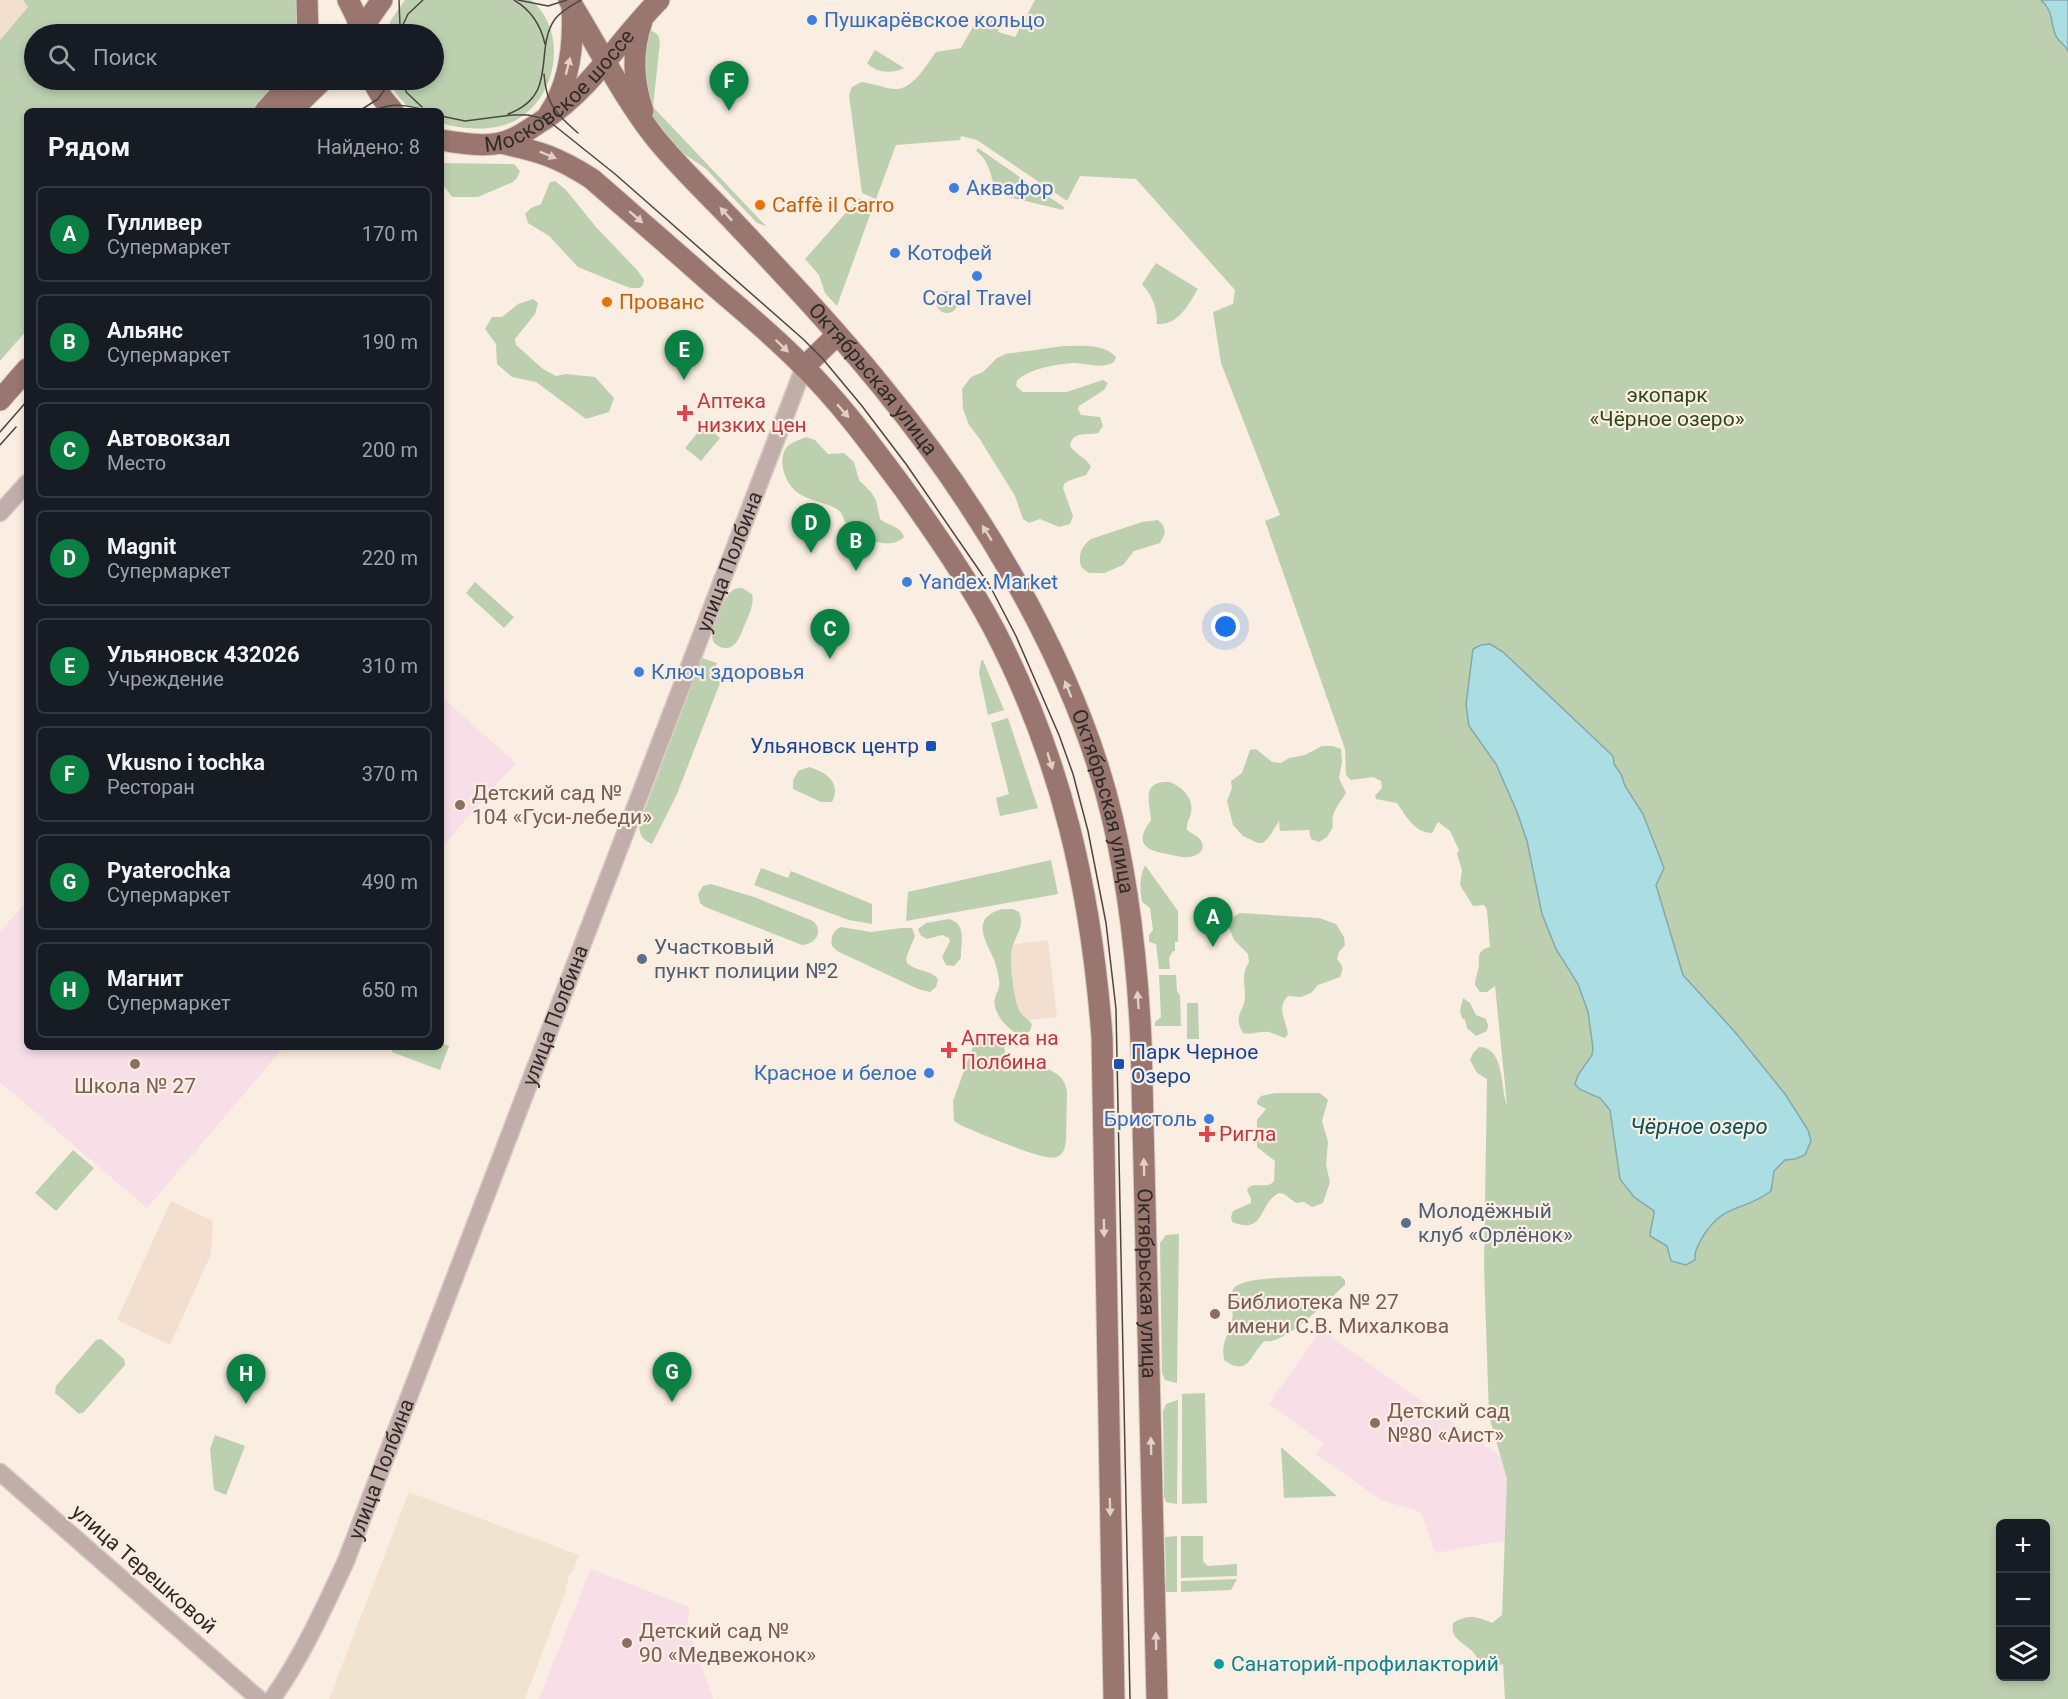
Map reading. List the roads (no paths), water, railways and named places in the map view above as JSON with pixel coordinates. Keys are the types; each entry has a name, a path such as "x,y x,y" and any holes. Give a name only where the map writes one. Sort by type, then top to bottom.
{"main road":[{"path":"307,0 308,24"},
{"path":"348,0 357,24"},
{"path":"366,24 382,0"},
{"path":"545,119 559,94 570,60 574,28 571,2"},
{"name":"Октябрьская улица","path":"571,2 627,98 652,134 837,334 911,422 987,532 1017,583 1066,684 1106,792 1134,939 1140,1029 1157,1699"},
{"path":"652,7 637,42 635,72 640,101 652,134"},
{"name":"Московское шоссе","path":"444,141 458,143 500,143 528,131 572,99 652,7"},
{"path":"269,108 284,90"},
{"path":"294,108 313,90"},
{"path":"378,90 390,108"},
{"name":"Октябрьская улица","path":"500,143 540,152 567,163 592,179 775,338 804,367 878,453 919,510 981,605 1012,667 1046,747 1069,821 1090,923 1102,1037 1113,1699"},
{"name":"улица Полбина","path":"804,367 837,334"},
{"path":"0,400 24,372"}],"street":[{"name":"улица Полбина","path":"272,1699 284,1682 324,1608 346,1561 804,367"},
{"path":"0,513 24,486"},
{"name":"улица Терешковой","path":"0,1472 259,1699"}],"water":[{"path":"2041,0 2068,0 2068,52 2056,36 2050,13"},
{"name":"Чёрное озеро","path":"1490,644 1503,652 1613,756 1614,764 1625,786 1643,814 1664,868 1656,885 1683,975 1735,1032 1785,1094 1808,1130 1811,1141 1805,1155 1785,1160 1774,1171 1771,1191 1718,1218 1702,1238 1695,1260 1686,1265 1671,1261 1667,1246 1650,1236 1654,1211 1634,1197 1620,1179 1610,1110 1600,1098 1579,1089 1575,1084 1578,1075 1592,1055 1588,1012 1578,984 1556,949 1542,914 1527,841 1517,812 1496,764 1469,726 1466,705 1473,649"}],"tram line":[{"path":"399,0 400,24"},
{"path":"403,24 408,14 423,0"},
{"path":"514,0 534,19 545,44"},
{"path":"518,0 548,6 567,0"},
{"path":"508,114 524,106 534,96 540,84 549,31 557,16 581,0"},
{"path":"544,74 547,93 554,108 578,133"},
{"path":"364,108 378,99 384,90"},
{"path":"405,90 422,107"},
{"path":"380,108 400,105 418,108"},
{"path":"444,117 465,121 512,115 528,115 545,119 615,174 822,358 906,464 990,586 1016,636 1059,735 1073,774 1088,831 1106,923 1116,1009 1130,1699"},
{"path":"0,432 24,404"},
{"path":"0,445 16,427"}],"place":[{"name":"Пушкарёвское кольцо","path":"812,20"},
{"name":"Vkusno i tochka","path":"729,111"},
{"name":"Аквафор","path":"954,188"},
{"name":"Caffè il Carro","path":"760,205"},
{"name":"Котофей","path":"895,253"},
{"name":"Coral Travel","path":"977,276"},
{"name":"Прованс","path":"607,302"},
{"name":"Ульяновск 432026","path":"684,380"},
{"name":"Аптека низких цен","path":"685,413"},
{"name":"Magnit","path":"811,553"},
{"name":"Альянс","path":"856,571"},
{"name":"Yandex.Market","path":"907,582"},
{"name":"Автовокзал","path":"830,659"},
{"name":"Ключ здоровья","path":"639,672"},
{"name":"Ульяновск центр","path":"931,746"},
{"name":"Детский сад № 104 «Гуси-лебеди»","path":"460,805"},
{"name":"Гулливер","path":"1213,947"},
{"name":"Участковый пункт полиции №2","path":"642,959"},
{"name":"Аптека на Полбина","path":"949,1050"},
{"name":"Школа № 27","path":"135,1064"},
{"name":"Парк Черное Озеро","path":"1119,1064"},
{"name":"Красное и белое","path":"929,1073"},
{"name":"Бристоль","path":"1209,1119"},
{"name":"Ригла","path":"1207,1134"},
{"name":"Молодёжный клуб «Орлёнок»","path":"1406,1223"},
{"name":"Библиотека № 27 имени С.В. Михалкова","path":"1215,1314"},
{"name":"Pyaterochka","path":"672,1402"},
{"name":"Магнит","path":"246,1404"},
{"name":"Детский сад №80 «Аист»","path":"1375,1423"},
{"name":"Детский сад № 90 «Медвежонок»","path":"627,1643"},
{"name":"Санаторий-профилакторий","path":"1219,1664"}],"park label":[{"name":"экопарк «Чёрное озеро»","path":"1667,407"}]}
